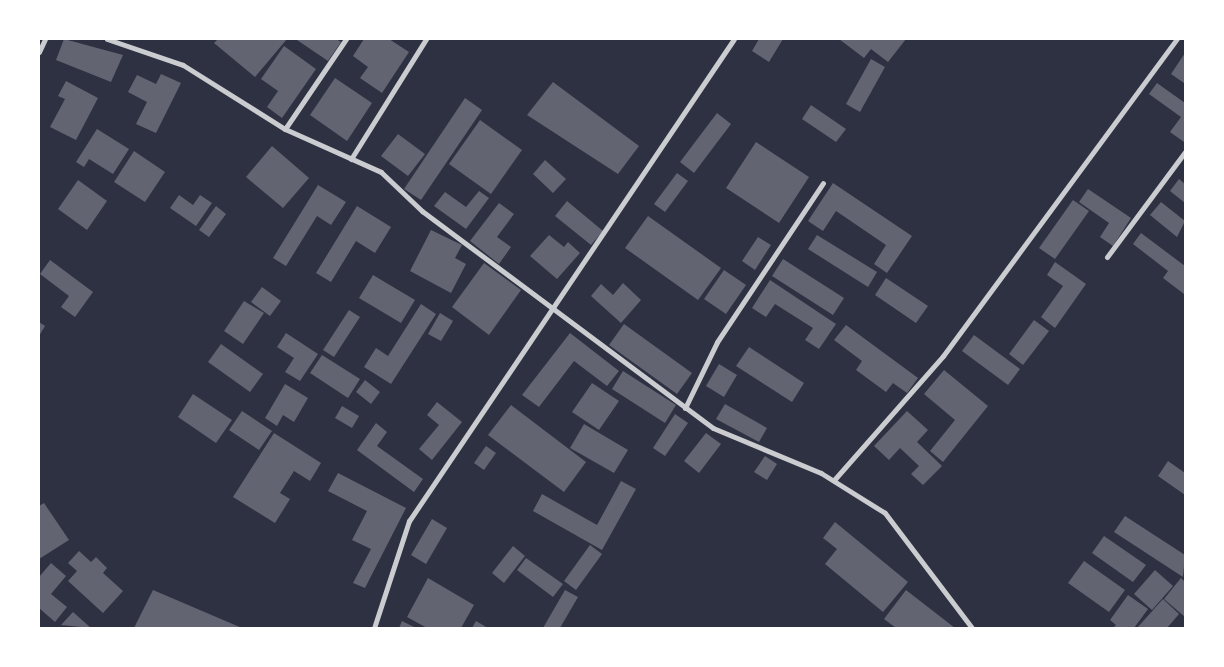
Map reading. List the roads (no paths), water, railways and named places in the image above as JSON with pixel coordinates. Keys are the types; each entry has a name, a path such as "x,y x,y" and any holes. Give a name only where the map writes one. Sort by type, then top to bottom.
{"street":[{"path":"39,52 45,39"},
{"path":"107,39 182,65 285,128 381,172 422,212 714,428 834,480 885,513 969,627"},
{"path":"285,128 346,39"},
{"path":"351,158 426,39"},
{"path":"374,628 408,521 460,438 554,309 734,39"},
{"path":"834,480 943,356 1177,39"},
{"path":"1107,258 1185,152"},
{"path":"685,408 716,342 823,183"}]}
